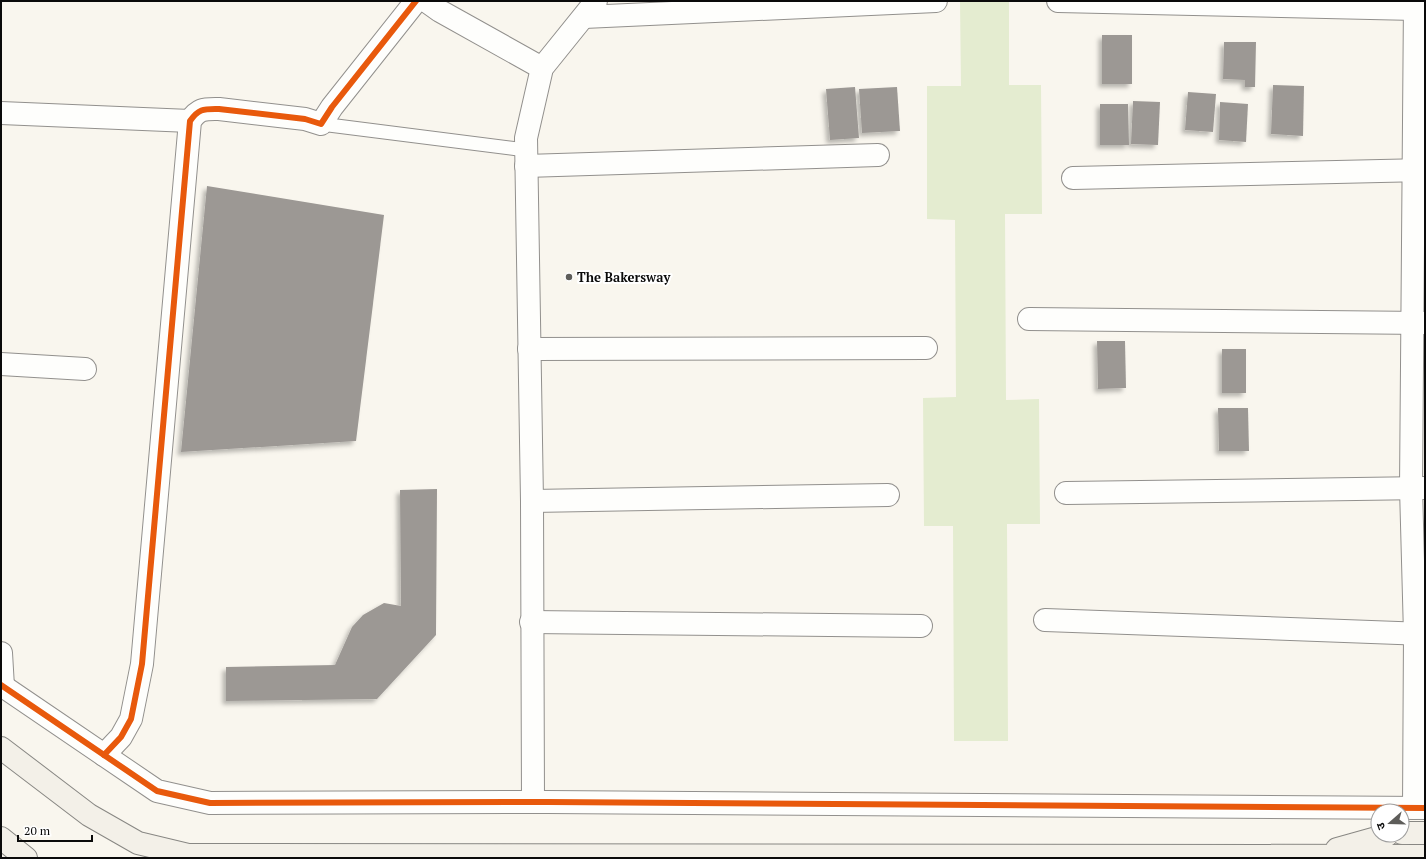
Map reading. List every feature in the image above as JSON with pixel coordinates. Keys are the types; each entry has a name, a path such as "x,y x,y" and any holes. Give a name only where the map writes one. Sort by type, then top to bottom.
{"street":[{"path":"104,755 121,737 131,719 142,664 190,121 196,112 206,109 219,109 305,119 321,124 332,107 416,1"},
{"path":"426,1 440,11 542,68"},
{"path":"533,802 531,622 532,501 526,138 542,68 590,9 936,1"},
{"path":"1,653 2,686 157,791 210,803 533,802 1420,808 1418,488 1420,170 1415,5 1058,1"},
{"path":"1,113 190,121"},
{"path":"526,158 878,156"},
{"path":"1073,178 1420,170"},
{"path":"1029,319 1419,323"},
{"path":"529,349 926,348"},
{"path":"1,364 85,369"},
{"path":"1066,494 1418,488"},
{"path":"532,501 888,495"},
{"path":"1045,620 1420,634"},
{"path":"531,622 921,626"},
{"path":"1,748 89,815 138,843 188,855 1425,856"},
{"path":"1410,833 1425,833"},
{"path":"1,838 26,858"},
{"path":"1309,857 1370,840"}],"lane":[{"path":"321,124 526,158"}],"green space":[{"path":"960,1 1009,1 1009,85 1041,85 1042,214 1005,214 1006,400 1039,399 1040,524 1007,524 1008,741 954,741 953,526 924,526 923,398 956,397 955,220 927,219 927,86 961,86"}],"building":[{"path":"1102,35 1132,35 1132,84 1102,84"},
{"path":"1224,42 1256,42 1255,87 1245,87 1245,80 1223,79"},
{"path":"1273,85 1304,86 1303,136 1271,134"},
{"path":"855,87 859,138 830,140 826,89"},
{"path":"897,87 900,131 862,133 859,89"},
{"path":"1188,92 1216,94 1213,132 1185,130"},
{"path":"1133,101 1160,102 1158,145 1131,144"},
{"path":"1220,102 1248,104 1246,142 1219,140"},
{"path":"1100,104 1128,104 1129,145 1100,145"},
{"path":"207,186 384,215 356,441 181,452"},
{"path":"1097,341 1125,341 1126,388 1098,389"},
{"path":"1222,349 1246,349 1246,393 1222,393"},
{"path":"1218,408 1248,408 1249,451 1219,451"},
{"path":"437,489 436,635 377,699 226,701 226,667 335,665 352,627 363,615 384,603 401,606 400,490"}],"cycle path":[{"path":"104,755 121,737 131,719 142,664 190,121 199,111 219,109 305,119 321,124 332,107 416,1"},
{"path":"1,685 157,791 210,803 548,802 1425,808"}],"place":[{"name":"The Bakersway","path":"569,277"}]}
